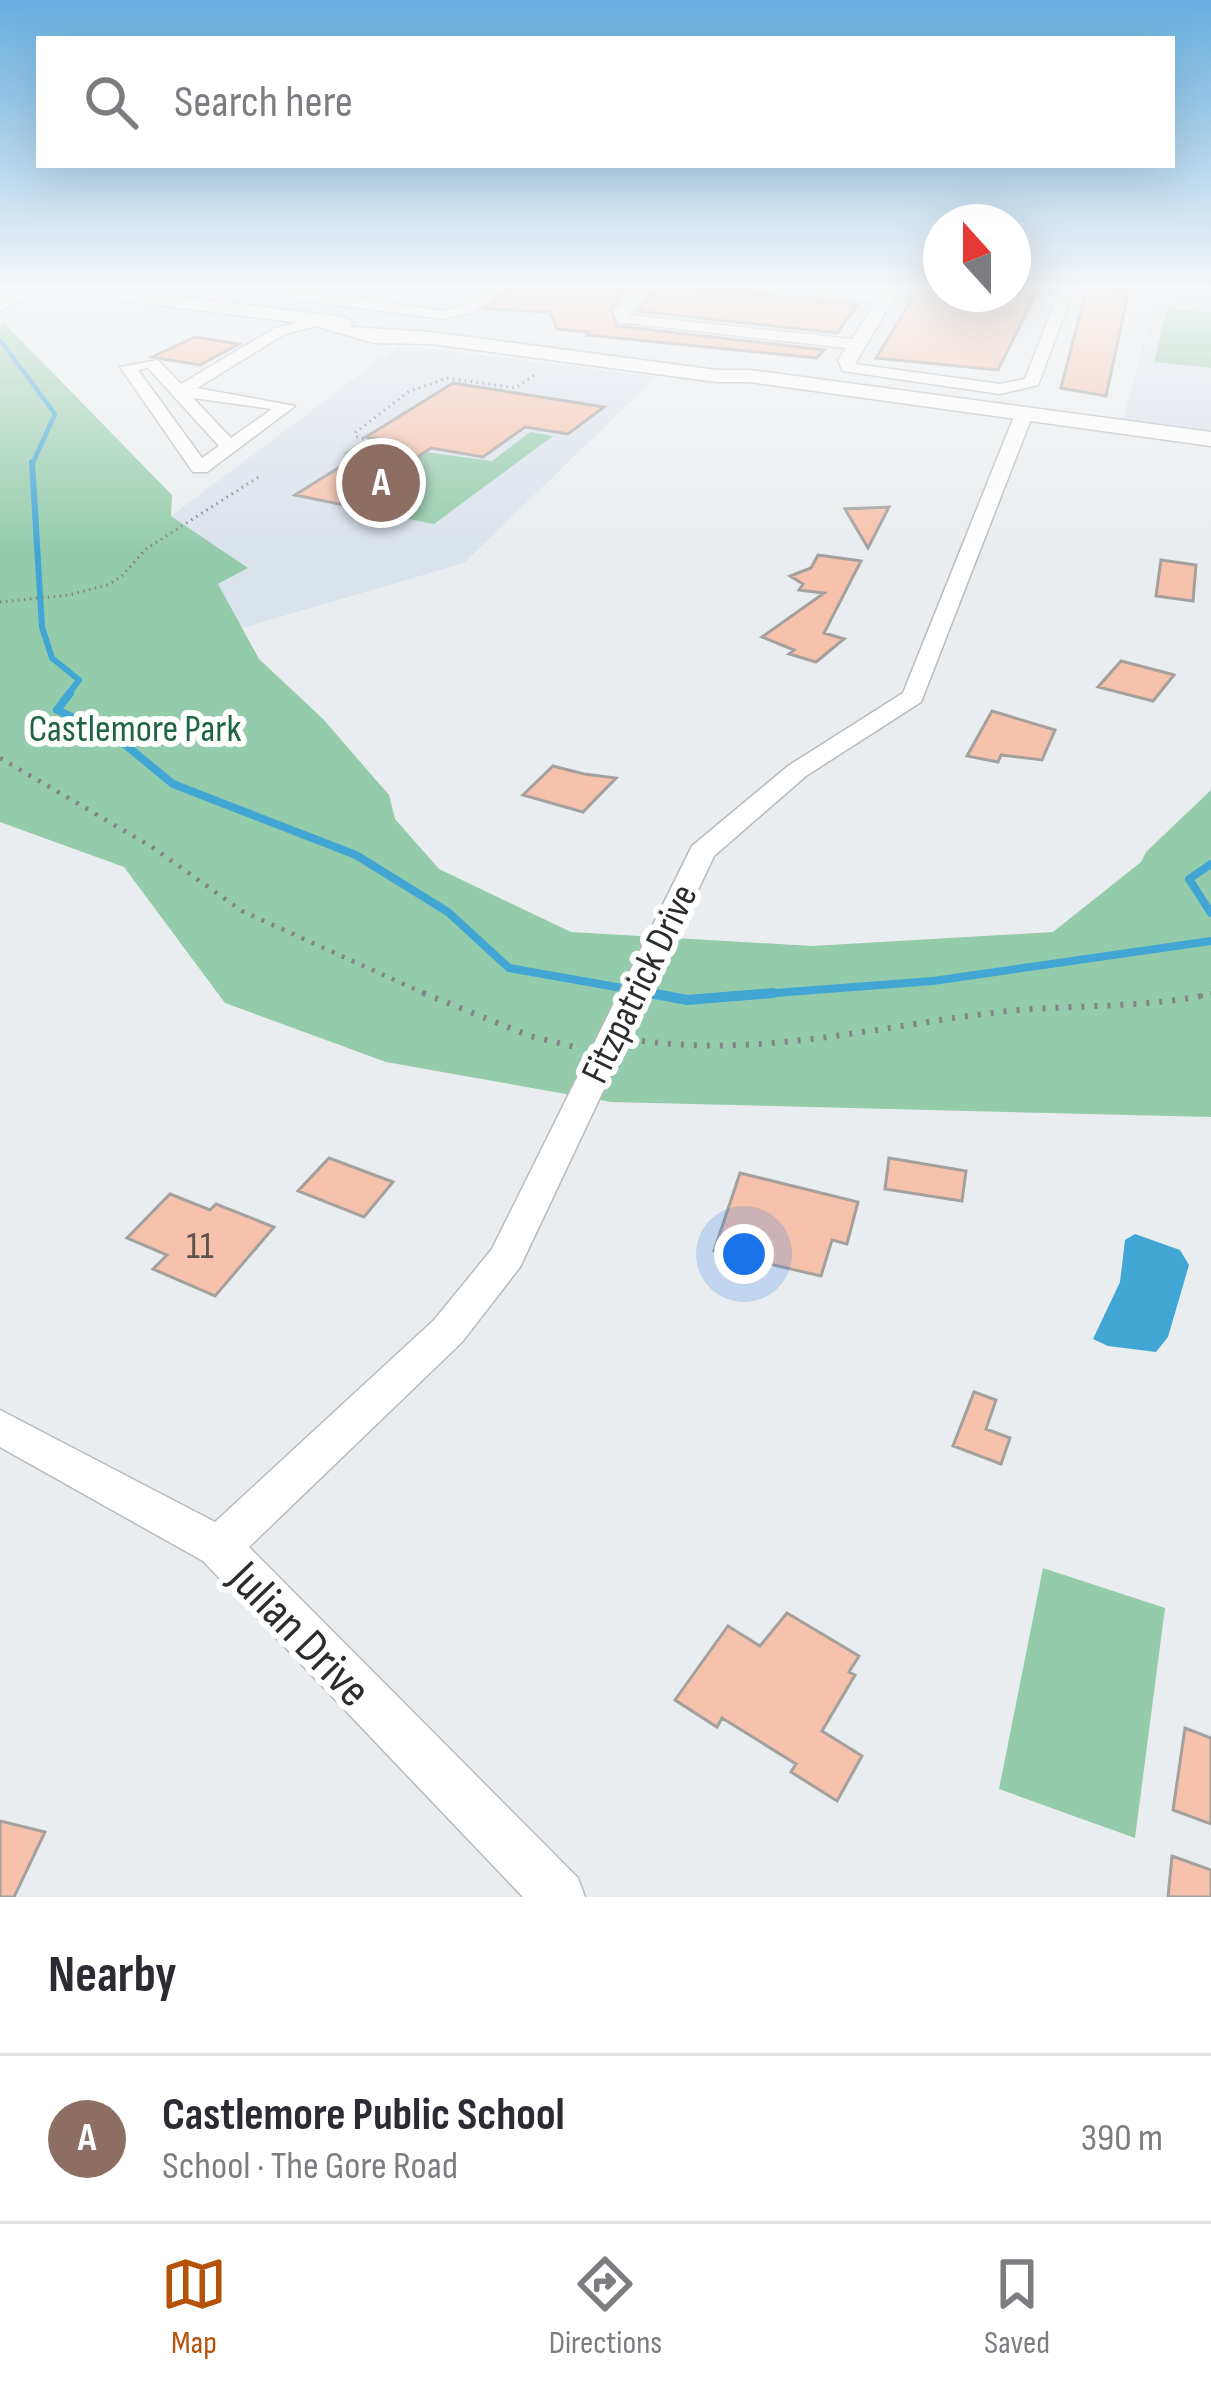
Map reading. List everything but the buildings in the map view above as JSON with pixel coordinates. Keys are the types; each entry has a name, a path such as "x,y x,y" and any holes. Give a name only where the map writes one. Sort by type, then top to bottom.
{"main road":[{"path":"706,375 750,376 1211,451"},
{"path":"1022,419 1211,439"}],"street":[{"path":"131,375 200,468 286,406 181,391"},
{"path":"164,375 231,449"},
{"path":"149,399 181,391 204,375"},
{"path":"885,375 1017,388 1035,375"},
{"name":"Fitzpatrick Drive","path":"219,1547 448,1331 507,1257 702,852 797,771 913,698 1022,419"},
{"name":"Julian Drive","path":"0,1427 219,1547 559,1897"}],"path":[{"path":"369,441 356,432 408,392 447,378 515,388 535,375"},
{"path":"0,602 69,596 107,585 121,577 146,549 260,476"},
{"path":"0,758 152,847 242,911 431,997 530,1036 621,1020 669,1046 735,1048 1004,1011 1182,1002 1211,994"}],"shaded area":[{"path":"360,375 656,377 464,563 232,631 207,590 247,569 171,516"},
{"path":"1135,375 1211,375 1211,432 1123,419"}],"green space":[{"name":"Castlemore Park","path":"0,375 54,375 172,495 171,516 248,568 218,584 259,659 323,719 389,795 395,819 439,869 571,932 812,946 1053,932 1141,862 1211,790 1211,1117 611,1102 386,1062 225,1003 124,867 0,822"},
{"path":"530,432 553,436 434,524 293,496 342,464 344,453 359,443 492,461"},
{"path":"1043,1568 1165,1608 1135,1838 999,1789"}],"water":[{"path":"1135,1234 1180,1250 1189,1265 1168,1337 1156,1352 1108,1346 1093,1339 1120,1282 1125,1240"}],"waterway":[{"path":"26,375 55,414 32,465"},
{"path":"32,465 42,627 52,658 79,680 67,696"},
{"path":"70,693 57,710 117,738 173,784 356,855 448,912 509,968 667,996"},
{"path":"1211,864 1189,879 1211,913"},
{"path":"763,994 933,981 1211,941"},
{"path":"650,993 687,1000 763,994"},
{"path":"763,994 773,993"},
{"path":"734,996 763,994"}],"place":[{"name":"Castlemore Public School","path":"381,483"}]}
